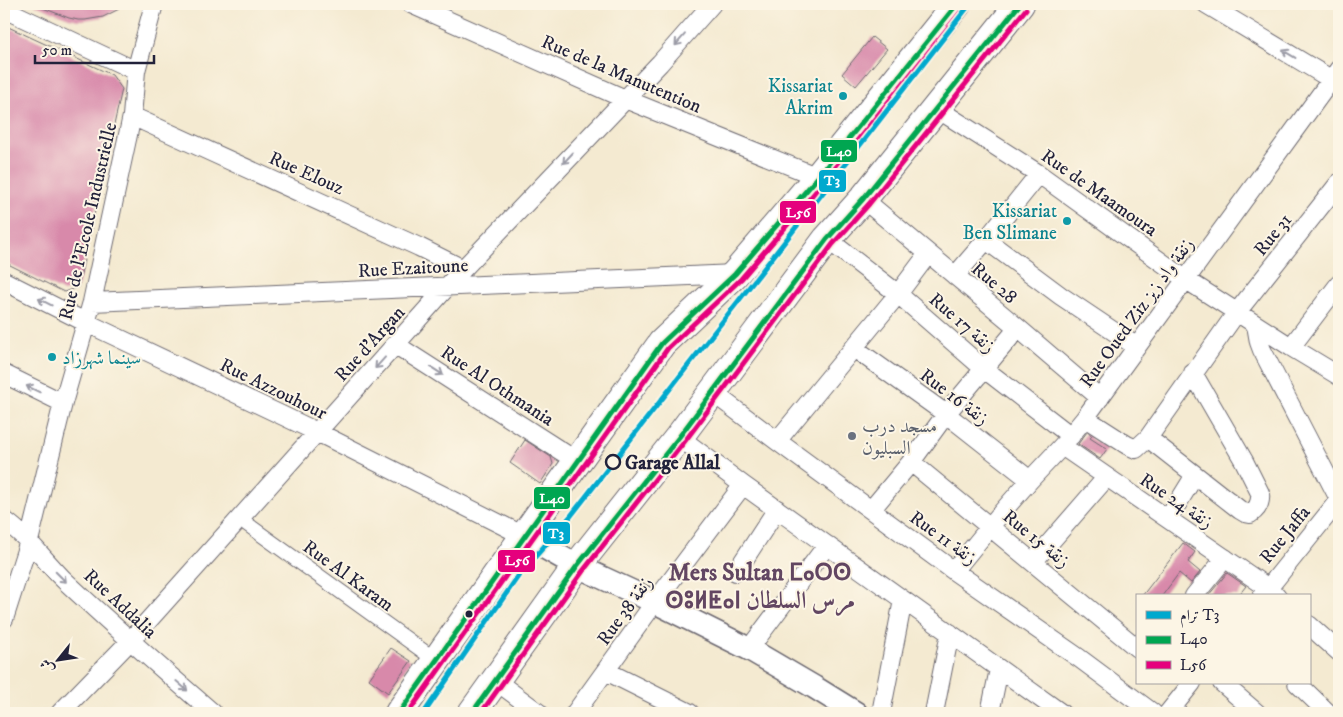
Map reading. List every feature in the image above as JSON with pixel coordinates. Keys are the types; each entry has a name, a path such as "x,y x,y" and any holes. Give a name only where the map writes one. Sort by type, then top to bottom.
{"main road":[{"path":"399,713 662,344 735,274 818,178 957,4"},
{"path":"472,713 577,566 679,436 828,239 863,199 1020,4"}],"street":[{"name":"Rue de l'Ecole Industrielle","path":"4,619 29,541 63,403 92,302 132,116 136,71 154,4"},
{"name":"Rue de la Manutention","path":"411,4 625,99 818,178"},
{"name":"Rue d'Argan","path":"60,713 130,641 463,269 660,63 712,4"},
{"path":"1206,4 1336,77"},
{"path":"4,9 136,71"},
{"name":"Rue Oued Ziz زنقة واد زيز","path":"954,570 1085,418 1185,279 1336,77"},
{"name":"Rue de Maamoura","path":"936,108 1039,174 1185,279 1339,376"},
{"name":"Rue Elouz","path":"132,116 419,247 463,269"},
{"path":"955,276 1039,174"},
{"name":"Rue 31","path":"1142,444 1237,312 1339,182"},
{"name":"Rue 28","path":"863,199 1100,398"},
{"name":"Rue 17 زنقة","path":"828,239 898,294 1066,441"},
{"path":"986,240 1061,296 1137,347"},
{"path":"777,441 898,294 928,254"},
{"name":"Rue Ezaitoune","path":"92,302 735,274"},
{"name":"Rue Azzouhour","path":"4,280 87,322 317,432 524,536"},
{"path":"1292,347 1339,284"},
{"path":"1256,325 1262,350 1339,500"},
{"path":"871,510 911,462 983,368 1018,328"},
{"name":"Rue Al Othmania","path":"396,344 578,462"},
{"name":"Rue 16 زنقة","path":"854,348 946,414 1030,480"},
{"path":"1085,418 1127,445 1142,444 1195,475 1245,513 1250,514 1260,501 1257,485 1194,373"},
{"path":"4,374 63,403"},
{"name":"Rue 11 زنقة","path":"712,392 871,510 1154,713"},
{"path":"679,436 743,485 1061,713"},
{"name":"Rue 24 زنقة","path":"1066,441 1106,478 1225,558 1269,593"},
{"name":"Rue 15 زنقة","path":"911,462 1136,647"},
{"path":"1168,519 1195,475"},
{"path":"1033,562 1106,478"},
{"name":"Rue 38 زنقة","path":"575,713 743,485"},
{"name":"Rue Jaffa","path":"1269,593 1339,500"},
{"path":"736,572 777,509"},
{"name":"Rue Al Karam","path":"240,519 437,661"},
{"name":"Rue Addalia","path":"4,520 29,541 61,577 130,641 213,713"},
{"path":"524,536 577,566 749,649 856,713"},
{"path":"749,649 827,544"},
{"path":"1196,594 1225,558"},
{"path":"881,713 903,600"},
{"path":"1310,626 1339,652"},
{"path":"934,713 950,633"},
{"path":"990,713 999,668"},
{"path":"606,671 690,713"},
{"path":"496,680 539,713"},
{"path":"1223,684 1257,713"},
{"path":"1298,684 1328,713"},
{"path":"1168,713 1186,685"}],"building":[{"path":"35,4 97,4 119,9 103,17 78,20"},
{"path":"4,25 112,75 122,89 78,287 64,292 4,262"},
{"path":"872,37 887,49 856,86 842,74"},
{"path":"1087,432 1092,436 1090,438 1107,449 1100,459 1078,444"},
{"path":"525,440 551,457 553,464 540,484 510,463"},
{"path":"1183,543 1195,552 1188,562 1200,572 1191,583 1179,573 1163,594 1144,594"},
{"path":"1227,573 1246,586 1240,594 1210,594"},
{"path":"391,648 411,661 388,693 369,679"}],"tram line":[{"name":"T3","path":"424,713 519,575 570,517 970,4"}],"transit line":[{"name":"L40","path":"399,713 662,343 735,274 818,177 957,4"},
{"name":"L40","path":"472,713 577,566 679,437 827,239 863,199 1020,4"},
{"name":"L56","path":"408,713 668,348 741,279 824,182 963,9"},
{"name":"L56","path":"481,713 583,571 685,441 833,244 869,204 1026,9"}],"place":[{"name":"Kissariat Akrim","path":"843,96"},
{"name":"Kissariat Ben Slimane","path":"1067,221"},
{"name":"سينما شهرزاد","path":"52,357"},
{"name":"مسجد درب السبليون","path":"852,436"},
{"name":"Garage Allal","path":"613,462"}],"district":[{"name":"Mers Sultan ⵎⴰⵔⵙ ⵙⵓⵍⵟⴰⵏ مرس السلطان","path":"760,586"}]}
